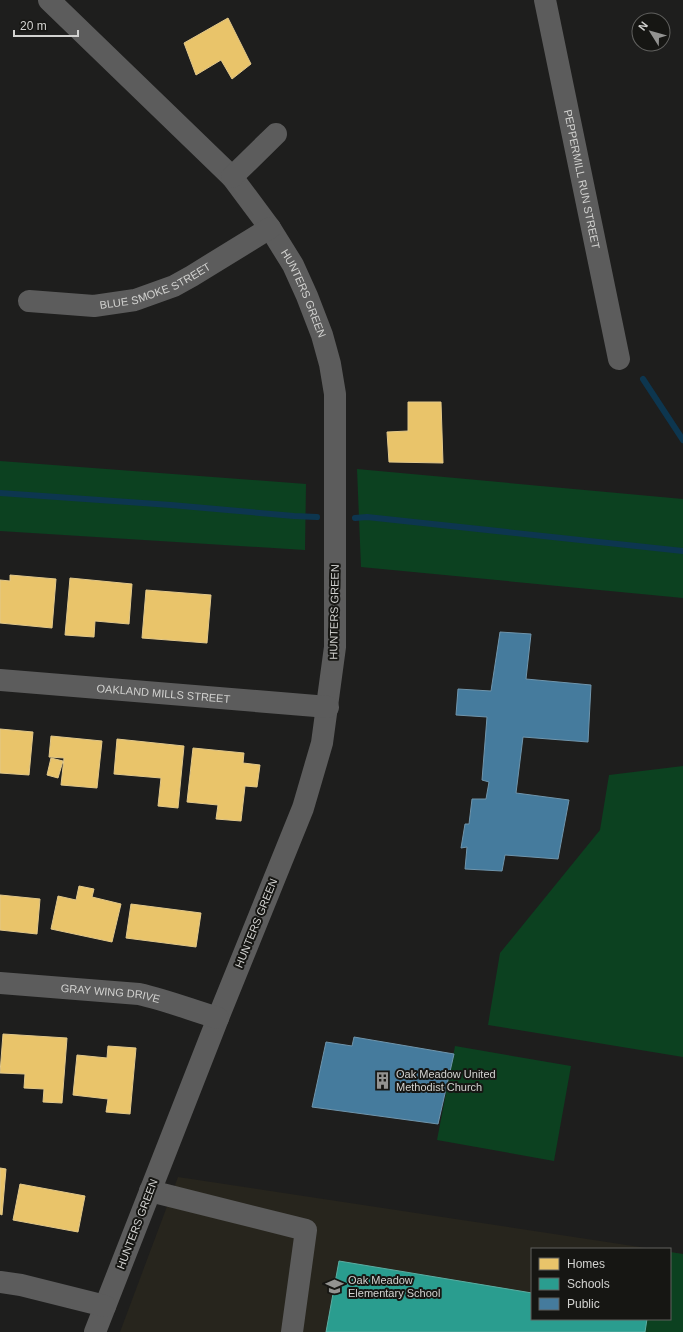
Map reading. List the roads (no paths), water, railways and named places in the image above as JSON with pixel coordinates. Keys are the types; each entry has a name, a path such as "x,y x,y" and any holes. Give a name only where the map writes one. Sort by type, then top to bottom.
{"street":[{"name":"HUNTERS GREEN","path":"49,0 232,177 270,228 293,265 322,335 330,364 334,394 335,647 322,743 303,808 218,1018 95,1332"},
{"name":"PEPPERMILL RUN STREET","path":"545,0 619,358"},
{"path":"232,177 276,134"},
{"name":"BLUE SMOKE STREET","path":"29,301 94,306 135,300 174,286 270,228"},
{"name":"OAKLAND MILLS STREET","path":"0,680 328,707"},
{"name":"GRAY WING DRIVE","path":"0,983 139,994 159,998 218,1018"},
{"path":"150,1191 306,1230 292,1332"},
{"path":"0,1282 21,1285 105,1306"}],"waterway":[{"path":"643,379 683,440"},
{"path":"0,493 317,517"},
{"path":"355,518 367,517 683,551"}],"place":[{"name":"Oak Meadow United Methodist Church","path":"383,1080"},
{"name":"Oak Meadow Elementary School","path":"335,1286"}]}
